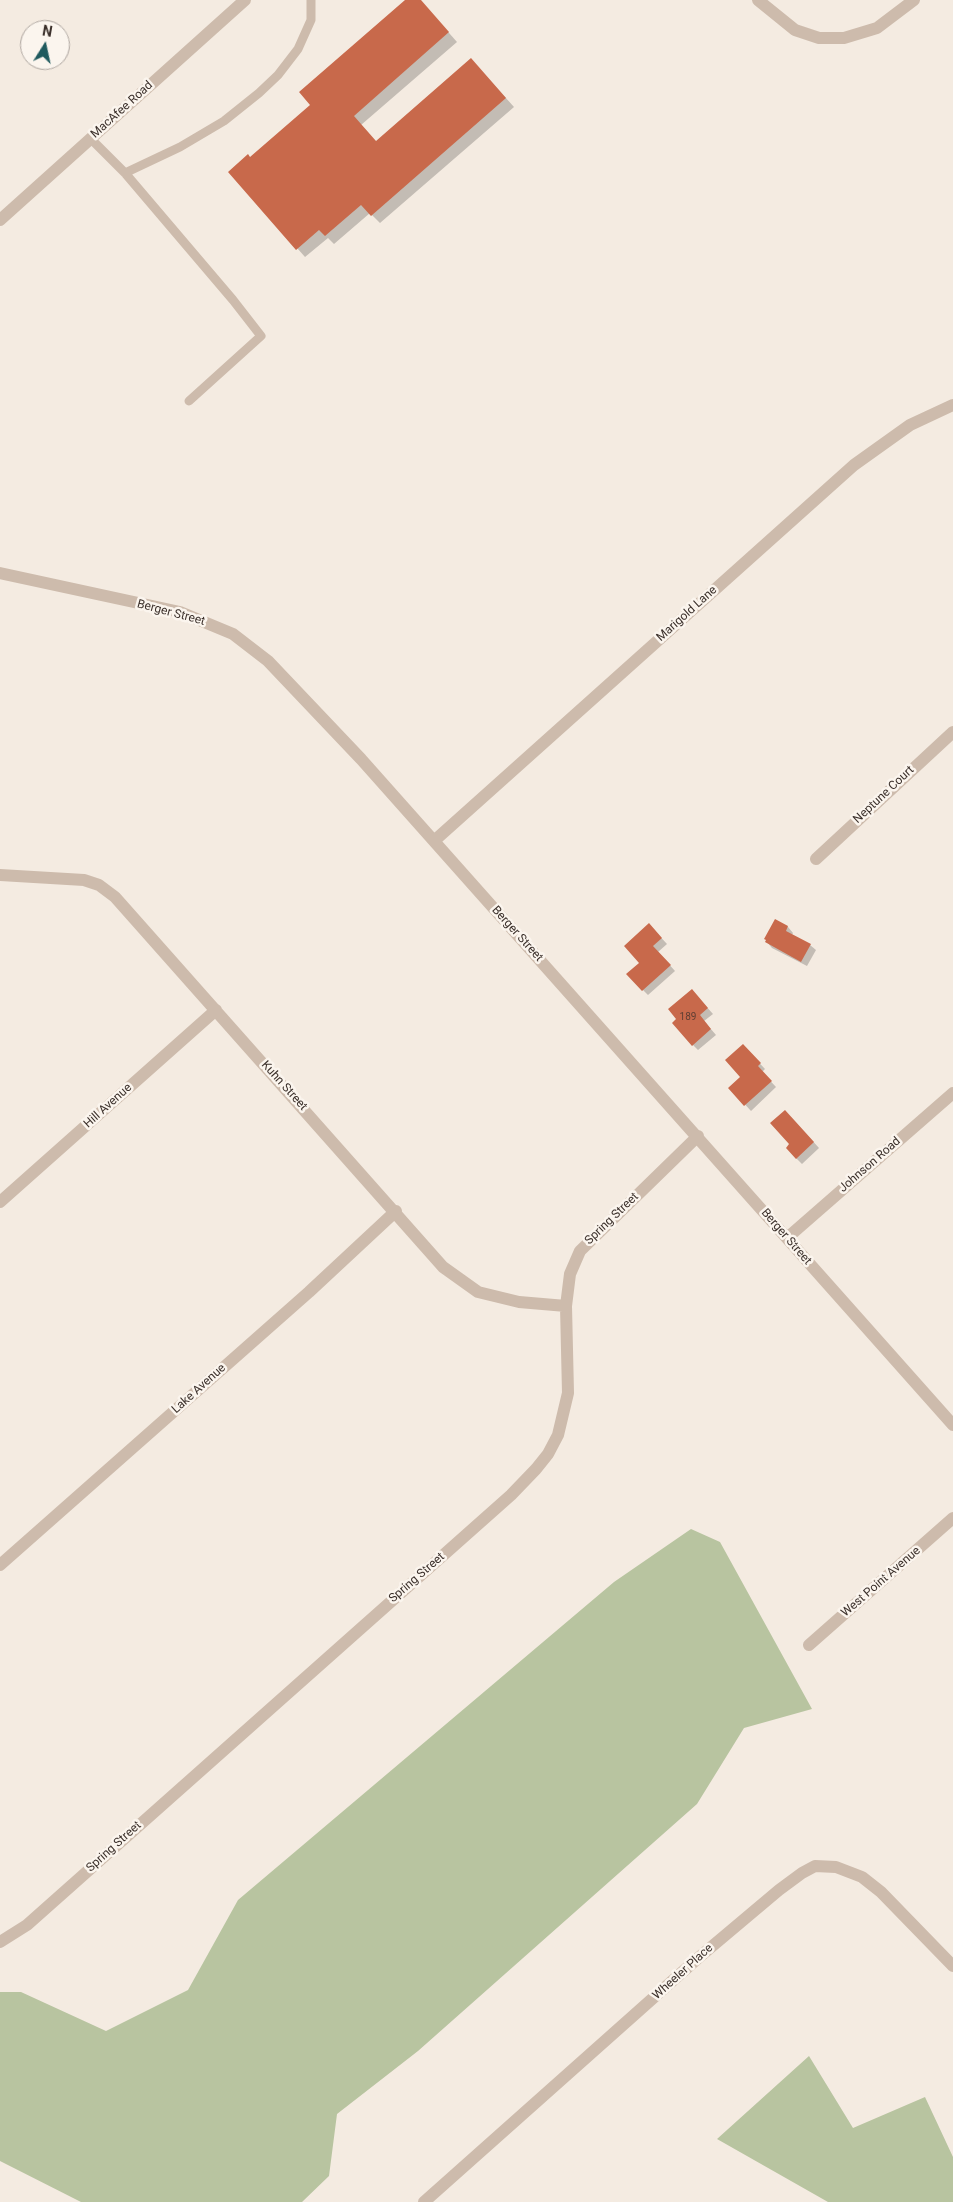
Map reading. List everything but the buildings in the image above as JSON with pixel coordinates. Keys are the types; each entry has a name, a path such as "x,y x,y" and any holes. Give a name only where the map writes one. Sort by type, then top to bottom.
{"street":[{"name":"MacAfee Road","path":"0,220 245,0"},
{"path":"758,0 795,30 819,38 844,38 877,28 914,0"},
{"name":"Marigold Lane","path":"434,841 854,465 910,425 953,405"},
{"name":"Berger Street","path":"0,573 180,612 233,634 268,661 361,759 953,1425"},
{"name":"Neptune Court","path":"816,859 953,732"},
{"name":"Kuhn Street","path":"0,875 84,880 99,885 115,897 396,1211 443,1267 478,1292 519,1302 566,1306"},
{"name":"Hill Avenue","path":"0,1202 216,1010"},
{"name":"Johnson Road","path":"787,1238 953,1093"},
{"name":"Spring Street","path":"0,1942 27,1925 511,1495 536,1469 548,1454 558,1435 568,1393 566,1306 570,1274 580,1251 698,1136"},
{"name":"Lake Avenue","path":"0,1565 301,1298 396,1211"},
{"name":"West Point Avenue","path":"809,1645 953,1518"},
{"name":"Wheeler Place","path":"424,2202 697,1959 779,1890 815,1866 836,1867 862,1877 881,1892 953,1966"}],"lane":[{"path":"125,173 180,147 224,121 259,93 278,75 298,49 311,20 311,0"},
{"path":"90,138 125,173 233,300 261,336 189,401"}],"green space":[{"path":"691,1529 720,1542 812,1709 744,1728 697,1804 418,2051 337,2114 329,2176 302,2202 81,2202 0,2161 0,1992 21,1992 106,2031 188,1990 238,1900 614,1582"},
{"path":"809,2056 853,2128 925,2097 953,2157 953,2202 828,2202 717,2139"}]}
